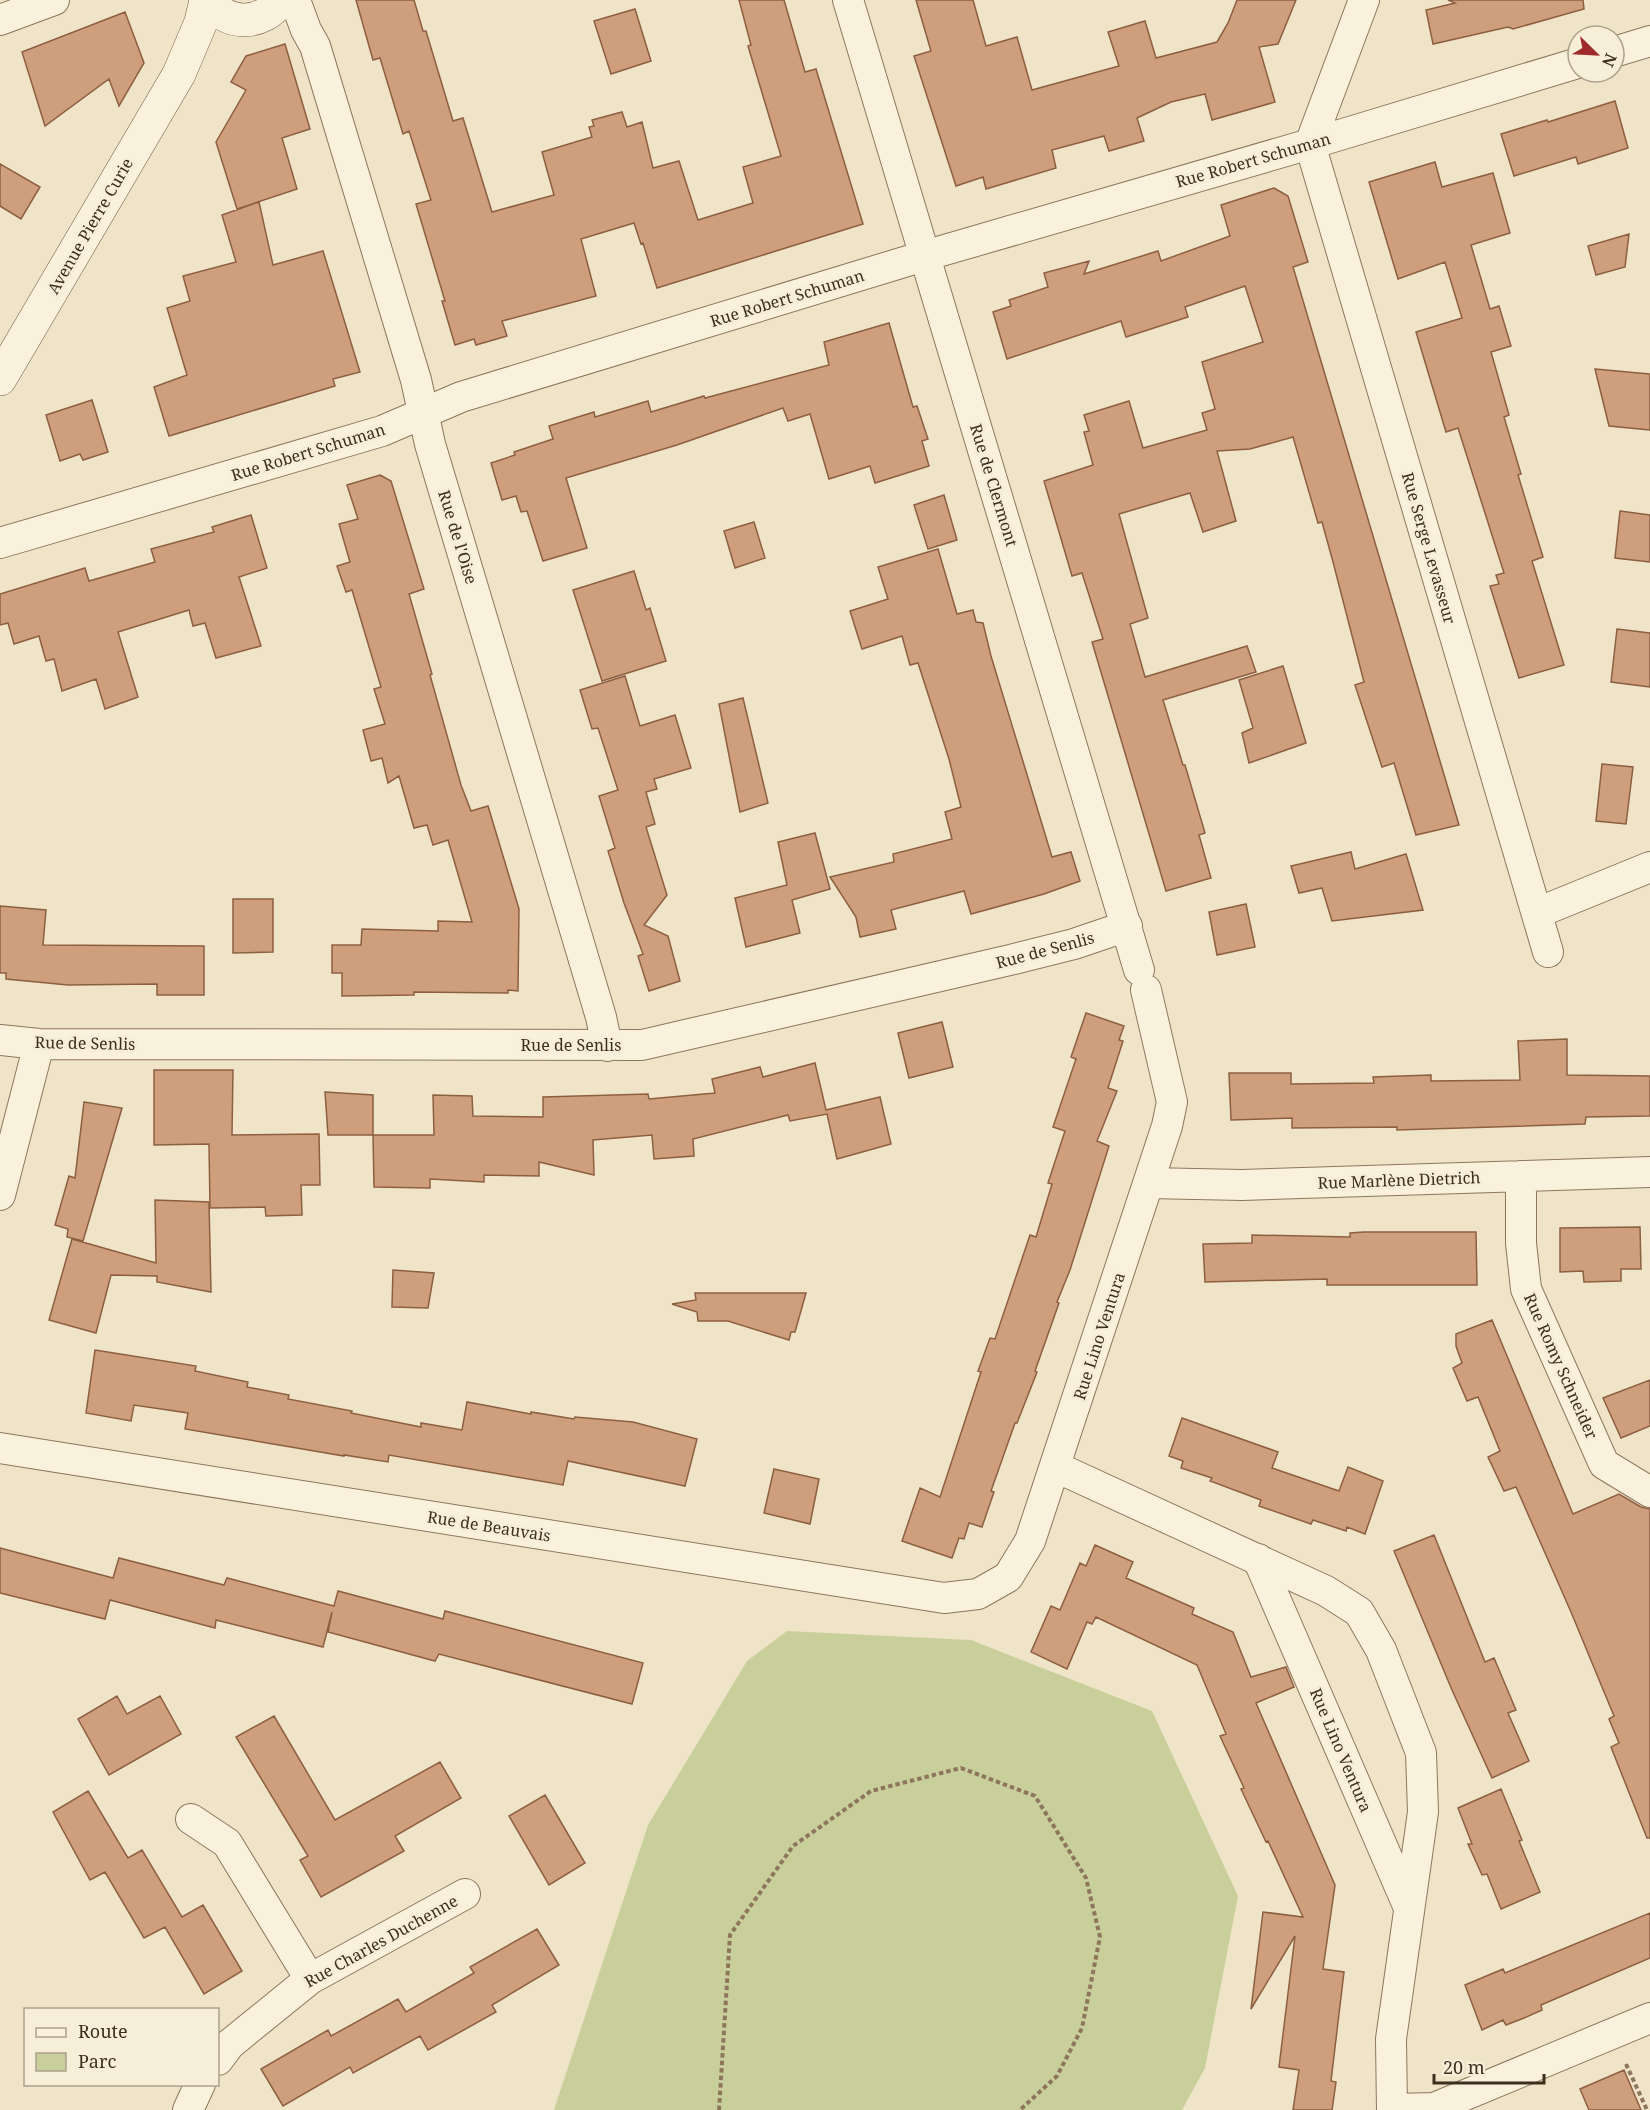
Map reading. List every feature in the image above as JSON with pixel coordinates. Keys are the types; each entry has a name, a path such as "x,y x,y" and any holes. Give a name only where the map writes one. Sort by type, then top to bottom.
{"main road":[{"name":"Avenue Pierre Curie","path":"207,0 217,11 231,19 260,13"},
{"name":"Avenue Pierre Curie","path":"0,379 179,74 201,22 207,0"},
{"name":"Avenue Pierre Curie","path":"179,74 206,42 228,25 260,13"}],"street":[{"path":"0,20 54,0"},
{"name":"Rue de l'Oise","path":"295,0 306,30 315,46 424,412 430,444 601,1017 607,1046"},
{"name":"Rue de Clermont","path":"848,0 1143,980"},
{"path":"1310,144 1364,0"},
{"path":"260,13 285,20 306,30"},
{"path":"1626,48 1650,41"},
{"name":"Rue Robert Schuman","path":"0,543 382,431 461,397 924,256 1566,67"},
{"name":"Rue Serge Levasseur","path":"1310,144 1548,952"},
{"path":"1538,913 1650,867"},
{"name":"Rue de Senlis","path":"0,1040 39,1044 642,1045 1010,960 1074,944 1127,926"},
{"name":"Rue Lino Ventura","path":"978,1594 1008,1577 1030,1541 1167,1126 1172,1102 1143,980"},
{"path":"0,1195 39,1044"},
{"name":"Rue Marlène Dietrich","path":"1149,1183 1242,1185 1650,1172"},
{"name":"Rue Romy Schneider","path":"1521,1176 1521,1243 1526,1290 1604,1464 1650,1492"},
{"name":"Rue de Beauvais","path":"0,1448 944,1599 978,1594"},
{"path":"1056,1467 1326,1591 1359,1612 1381,1650 1421,1752 1424,1812 1391,2039 1392,2110 1434,2108 1650,2018"},
{"name":"Rue Lino Ventura","path":"1258,1559 1409,1908"},
{"path":"191,1819 227,1843 310,1978"},
{"name":"Rue Charles Duchenne","path":"219,2059 230,2044 310,1978 465,1894"},
{"path":"188,2110 200,2086"}],"path":[{"path":"720,2110 730,1935 793,1846 870,1791 961,1768 1035,1796 1086,1878 1100,1938 1082,2028 1057,2076 1020,2110"},
{"path":"1612,2033 1647,2110"}],"green space":[{"path":"787,1631 971,1640 1152,1711 1238,1896 1205,2068 1182,2110 554,2110 648,1825 747,1661"}],"building":[{"path":"356,0 414,0 423,31 426,31 453,121 463,118 492,212 554,195 542,152 592,137 589,127 594,126 592,120 622,112 627,127 642,122 653,168 679,161 698,220 753,203 743,167 781,156 748,46 751,45 739,0 784,0 805,72 816,69 863,224 657,288 643,243 641,244 634,223 581,239 596,296 502,321 507,336 476,345 474,339 455,345 442,301 445,301 416,204 431,200 409,131 403,134 380,58 373,60"},
{"path":"916,0 973,0 986,46 1017,37 1032,90 1119,66 1108,32 1145,21 1156,58 1217,42 1237,0 1296,0 1278,44 1259,47 1275,102 1212,120 1205,94 1171,102 1137,118 1144,141 1109,151 1104,136 1052,150 1056,168 986,189 983,177 956,186 914,56 931,51"},
{"path":"1448,0 1583,0 1584,9 1513,29 1508,27 1433,44 1426,10 1455,3"},
{"path":"635,9 651,61 611,74 594,21"},
{"path":"125,12 144,63 119,106 109,79 45,126 22,52"},
{"path":"285,44 310,129 282,138 297,189 237,209 216,142 246,90 231,82 246,56"},
{"path":"1615,101 1628,148 1578,164 1576,157 1514,176 1501,134"},
{"path":"1435,162 1442,187 1493,173 1510,233 1471,245 1490,309 1499,306 1511,346 1491,352 1509,415 1504,417 1521,474 1518,475 1543,557 1532,561 1564,665 1519,678 1490,586 1499,584 1496,575 1504,573 1458,428 1446,432 1416,332 1462,318 1445,262 1398,279 1369,182"},
{"path":"0,164 40,187 21,219 0,206"},
{"path":"1274,188 1288,196 1308,262 1293,267 1459,825 1416,835 1394,763 1382,767 1355,685 1364,682 1333,562 1322,522 1318,523 1293,437 1250,449 1217,451 1236,521 1203,532 1190,493 1119,514 1148,618 1130,624 1145,677 1247,646 1256,672 1163,700 1205,833 1199,835 1211,878 1166,891 1092,642 1103,639 1082,573 1072,576 1044,481 1093,465 1084,432 1089,431 1084,415 1129,401 1143,448 1207,430 1202,413 1215,409 1202,362 1263,342 1245,286 1185,307 1188,317 1126,337 1121,321 1007,359 993,312 1011,306 1009,300 1048,287 1044,273 1089,261 1084,274 1158,251 1161,261 1230,236 1221,205"},
{"path":"259,202 273,265 323,251 360,372 333,379 335,386 169,436 154,387 187,375 167,308 190,301 183,276 236,262 222,215"},
{"path":"1629,234 1625,267 1596,275 1588,246"},
{"path":"889,323 913,407 917,406 928,439 922,441 929,466 875,483 870,466 829,479 810,414 788,421 783,408 677,445 566,478 587,548 543,561 527,511 521,512 516,496 502,500 491,463 515,455 514,452 553,439 549,426 594,412 595,417 648,401 651,412 704,396 705,398 829,365 824,342"},
{"path":"1595,369 1650,374 1650,430 1609,426"},
{"path":"92,400 108,452 83,460 80,454 60,461 46,415"},
{"path":"380,475 391,481 424,589 409,594 461,785 471,811 488,806 519,909 518,991 508,990 508,993 414,992 414,995 342,996 342,973 332,973 332,945 361,945 362,929 438,931 438,921 472,922 448,840 433,845 427,825 414,828 399,776 388,783 382,758 371,761 363,730 385,724 374,689 381,687 352,590 346,592 337,566 350,562 339,524 358,519 347,485"},
{"path":"944,495 957,540 928,549 914,505"},
{"path":"1620,511 1650,515 1650,562 1615,558"},
{"path":"251,515 267,568 239,577 261,646 216,658 205,623 193,626 189,610 118,632 138,697 105,709 96,679 62,691 54,659 46,661 39,636 14,644 8,623 0,625 0,594 85,568 89,581 155,562 151,549 214,532 212,527"},
{"path":"754,522 765,558 735,568 724,531"},
{"path":"938,549 957,614 973,610 976,622 983,623 1052,857 1071,852 1080,881 1044,894 971,914 964,891 891,910 896,929 860,937 856,917 830,877 894,862 893,854 952,839 945,812 961,807 949,759 918,663 910,665 902,636 862,649 850,611 888,599 878,567"},
{"path":"634,571 646,610 650,608 666,661 602,681 573,590"},
{"path":"1617,629 1650,633 1650,687 1611,682"},
{"path":"1283,666 1306,743 1249,763 1242,733 1253,728 1239,680"},
{"path":"625,676 640,726 675,715 691,768 654,779 657,789 646,792 655,824 646,827 667,895 644,925 668,936 680,981 649,991 638,956 643,954 608,851 615,848 599,796 618,790 598,728 592,729 580,690"},
{"path":"743,698 768,803 740,812 719,704"},
{"path":"1602,764 1633,767 1626,824 1596,821"},
{"path":"815,833 830,889 792,900 800,933 746,947 735,898 787,885 778,842"},
{"path":"1351,852 1355,869 1406,854 1423,910 1332,921 1322,888 1299,893 1291,866"},
{"path":"233,899 273,899 273,952 233,953"},
{"path":"1246,904 1255,947 1217,955 1209,912"},
{"path":"0,906 46,910 43,945 204,946 204,995 157,995 157,984 68,985 6,979 6,973 0,973"},
{"path":"1086,1013 1124,1026 1119,1040 1123,1041 1108,1088 1117,1091 1097,1141 1109,1146 1035,1371 1037,1372 1017,1423 1015,1423 991,1491 994,1492 982,1527 969,1523 964,1539 959,1538 952,1558 902,1541 920,1488 940,1497 990,1338 995,1339 1030,1235 1036,1237 1052,1184 1048,1183 1065,1131 1053,1127 1076,1059 1071,1057"},
{"path":"942,1022 953,1067 909,1078 898,1033"},
{"path":"1567,1039 1567,1075 1650,1076 1650,1116 1586,1117 1585,1124 1397,1130 1397,1127 1292,1128 1292,1118 1231,1120 1229,1073 1291,1073 1291,1084 1374,1083 1373,1077 1431,1075 1431,1081 1520,1080 1518,1041"},
{"path":"815,1063 826,1110 880,1097 891,1144 837,1159 827,1114 790,1121 788,1115 693,1139 694,1156 654,1159 652,1135 593,1140 594,1175 539,1162 539,1176 484,1175 484,1182 430,1179 430,1188 374,1187 373,1135 434,1135 433,1095 472,1096 473,1116 543,1117 543,1097 648,1094 649,1099 715,1093 712,1079 760,1067 763,1077"},
{"path":"154,1070 233,1070 232,1135 319,1134 320,1185 301,1185 302,1215 266,1216 265,1207 210,1208 209,1144 154,1145"},
{"path":"325,1092 373,1095 373,1135 328,1135"},
{"path":"84,1102 122,1108 83,1241 67,1237 68,1229 55,1225 69,1176 75,1178"},
{"path":"155,1200 209,1202 211,1292 157,1282 157,1276 111,1275 96,1333 49,1320 72,1239 156,1263"},
{"path":"1640,1227 1641,1269 1621,1269 1621,1281 1584,1282 1583,1271 1560,1272 1560,1228"},
{"path":"1476,1232 1477,1285 1327,1285 1327,1279 1205,1282 1203,1244 1252,1243 1252,1235 1350,1237 1350,1233"},
{"path":"393,1270 434,1273 428,1308 392,1307"},
{"path":"695,1293 806,1293 795,1332 791,1332 789,1340 728,1321 698,1321 697,1312 672,1304 696,1300"},
{"path":"1492,1320 1573,1514 1619,1494 1641,1507 1650,1509 1650,1838 1647,1838 1611,1747 1619,1743 1609,1719 1614,1716 1571,1612 1516,1487 1504,1491 1488,1457 1500,1451 1478,1397 1467,1401 1453,1368 1462,1363 1456,1346 1456,1334"},
{"path":"95,1350 196,1366 195,1371 248,1382 247,1387 289,1395 288,1399 421,1427 421,1423 462,1430 467,1402 531,1414 531,1412 574,1419 575,1417 633,1422 697,1439 685,1486 568,1461 563,1485 389,1455 388,1462 344,1456 185,1429 188,1413 134,1405 131,1421 86,1413"},
{"path":"1650,1380 1650,1426 1621,1438 1603,1398"},
{"path":"1182,1418 1278,1452 1272,1468 1339,1491 1348,1467 1383,1481 1365,1534 1347,1527 1346,1531 1313,1520 1311,1524 1259,1506 1261,1500 1210,1481 1212,1478 1181,1468 1183,1461 1169,1456"},
{"path":"774,1469 819,1479 810,1524 764,1513"},
{"path":"1434,1535 1485,1662 1494,1658 1516,1710 1508,1713 1529,1761 1492,1778 1452,1690 1394,1551"},
{"path":"1095,1545 1133,1562 1126,1578 1194,1608 1192,1614 1233,1632 1251,1677 1286,1667 1294,1687 1256,1703 1335,1885 1323,1969 1344,1972 1331,2081 1336,2082 1332,2110 1293,2110 1299,2070 1279,2067 1295,1936 1251,2009 1263,1912 1303,1917 1241,1789 1244,1788 1220,1736 1226,1734 1197,1665 1096,1617 1092,1624 1087,1622 1067,1669 1031,1652 1051,1606 1060,1610 1080,1563 1086,1566"},
{"path":"0,1548 113,1578 119,1558 224,1585 227,1578 334,1606 338,1591 443,1619 445,1611 643,1663 632,1704 439,1654 435,1661 328,1632 332,1612 323,1647 216,1620 215,1628 110,1600 105,1619 0,1593"},
{"path":"117,1696 127,1714 160,1696 181,1734 109,1775 78,1719"},
{"path":"274,1716 335,1820 440,1762 461,1798 395,1836 404,1851 321,1897 300,1860 308,1856 236,1737"},
{"path":"1501,1789 1540,1892 1501,1909 1487,1874 1482,1875 1468,1844 1472,1844 1458,1808"},
{"path":"88,1791 128,1858 142,1850 182,1917 203,1905 242,1971 204,1994 165,1927 144,1938 105,1872 90,1880 53,1812"},
{"path":"545,1795 585,1863 549,1885 509,1816"},
{"path":"1650,1913 1650,1958 1541,2005 1542,2010 1524,2018 1506,2025 1503,2020 1482,2030 1465,1985 1503,1969 1505,1973"},
{"path":"537,1929 559,1965 492,2005 496,2012 428,2050 420,2036 353,2073 350,2067 283,2106 261,2069 328,2030 331,2036 398,1999 406,2012 474,1973 470,1967"},
{"path":"1624,2070 1641,2110 1589,2110 1580,2089"}]}
